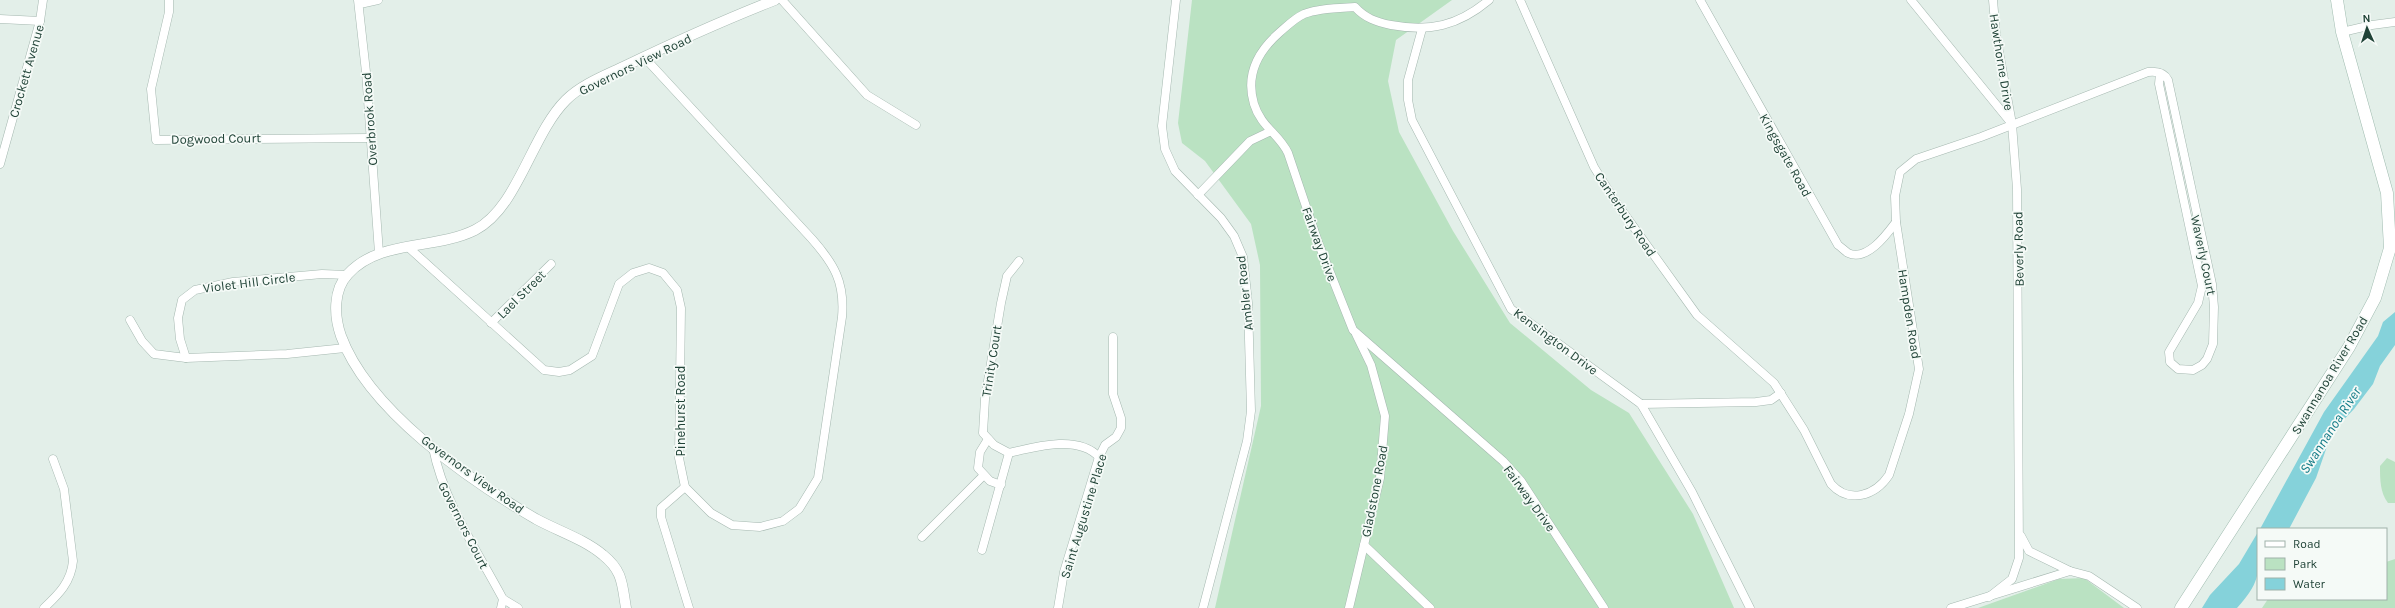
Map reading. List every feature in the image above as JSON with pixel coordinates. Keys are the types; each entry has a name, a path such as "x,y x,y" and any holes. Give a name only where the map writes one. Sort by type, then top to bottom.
{"main road":[{"name":"Swannanoa River Road","path":"2181,608 2349,347 2375,298 2393,248 2387,193 2342,32 2337,0"}],"street":[{"name":"Crockett Avenue","path":"0,164 40,21 43,0"},
{"name":"Dogwood Court","path":"169,0 170,12 151,89 156,140 369,138"},
{"name":"Overbrook Road","path":"378,0 359,2 379,253"},
{"name":"Governors View Road","path":"626,608 620,572 604,556 519,509 433,448 383,402 362,377 345,348 337,325 335,304 347,275 379,253 458,237 476,229 493,218 522,172 547,122 568,98 596,80 644,57 775,0"},
{"path":"782,0 867,95 916,125"},
{"name":"Ambler Road","path":"1176,0 1162,126 1165,148 1175,171 1221,218 1234,236 1242,257 1248,303 1251,411 1247,441 1238,481 1203,608"},
{"name":"Fairway Drive","path":"1489,0 1462,18 1435,28 1422,29 1379,22 1366,18 1353,4 1304,14 1290,23 1265,45 1256,58 1252,72 1251,84 1253,103 1269,132 1281,142 1288,153 1318,242 1353,330 1503,461 1521,481 1604,608"},
{"name":"Canterbury Road","path":"1520,0 1594,168 1615,201 1697,315 1774,383 1781,393"},
{"name":"Kingsgate Road","path":"1700,0 1838,245 1849,254 1859,254 1869,250 1886,236 1896,222"},
{"path":"1912,0 2012,124"},
{"name":"Hawthorne Drive","path":"1993,0 1996,35 2012,124"},
{"path":"0,19 40,21"},
{"path":"2342,32 2372,25 2395,22"},
{"name":"Kensington Drive","path":"1422,29 1408,80 1408,100 1412,120 1511,309 1640,404 1692,492 1750,608"},
{"path":"644,57 830,260 839,278 844,299 818,478 799,509 783,521 760,528 732,525 711,513 685,487 661,508 662,517 688,608"},
{"name":"Hampden Road","path":"1781,393 1804,430 1826,476 1837,490 1850,496 1864,496 1884,482 1895,459 1909,414 1919,369 1896,222 1895,196 1900,172 1907,165 1916,160 2146,73 2160,73"},
{"name":"Waverly Court","path":"2160,73 2168,80 2214,298 2213,344 2202,365 2186,370 2174,366 2169,354 2198,303 2202,286 2159,84 2160,73"},
{"name":"Beverly Road","path":"1989,597 2012,579 2019,558 2017,189 2012,124"},
{"path":"1198,195 1250,141 1269,132"},
{"name":"Pinehurst Road","path":"408,247 544,370 558,372 570,370 592,356 619,284 633,273 649,268 663,273 677,290 681,308 679,458 685,487"},
{"name":"Trinity Court","path":"988,439 983,433 985,399 1000,303 1008,276 1019,261"},
{"name":"Lael Street","path":"492,323 551,264"},
{"name":"Violet Hill Circle","path":"186,358 180,339 178,318 182,300 195,290 233,282 322,274 347,275"},
{"path":"130,320 142,341 154,354 186,358 287,354 345,348"},
{"name":"Gladstone Road","path":"1348,608 1380,478 1385,416 1371,364 1353,330"},
{"name":"Saint Augustine Place","path":"1058,608 1064,572 1099,457 1105,445 1116,436 1121,428 1121,418 1113,394 1113,337"},
{"path":"1640,404 1756,402 1771,400 1781,393"},
{"path":"1001,485 983,476 978,468 978,461 988,439 994,445 1008,453 1044,445 1071,445 1092,450 1099,457"},
{"name":"Governors Court","path":"433,448 438,471 446,494 503,599"},
{"path":"982,550 985,531 994,511 1008,453"},
{"path":"44,608 64,588 72,571 74,561 64,489 53,459"},
{"path":"922,537 983,476"},
{"name":"Beverly Road","path":"2020,534 2029,551 2070,571"},
{"path":"1364,545 1430,608"},
{"path":"1951,608 2070,571 2089,576 2137,608"},
{"path":"501,608 503,599 518,608"}],"green space":[{"path":"1192,0 1452,0 1396,40 1388,81 1399,132 1453,231 1510,323 1591,390 1629,413 1693,514 1734,608 1215,608 1261,406 1260,265 1251,224 1205,161 1182,143 1178,123"},
{"path":"2387,458 2395,462 2395,503 2388,503 2383,495 2381,486 2380,466"},
{"path":"2395,559 2395,608 2262,608 2267,600 2387,600 2387,562"},
{"path":"2084,578 2124,608 1978,608 2059,579"}],"water":[{"name":"Swannanoa River","path":"2395,312 2395,345 2380,366 2373,384 2354,409 2332,432 2316,478 2290,528 2261,528 2324,412 2378,336 2383,322"},
{"path":"2257,534 2257,577 2246,598 2237,608 2202,608 2210,595 2239,564"}]}
